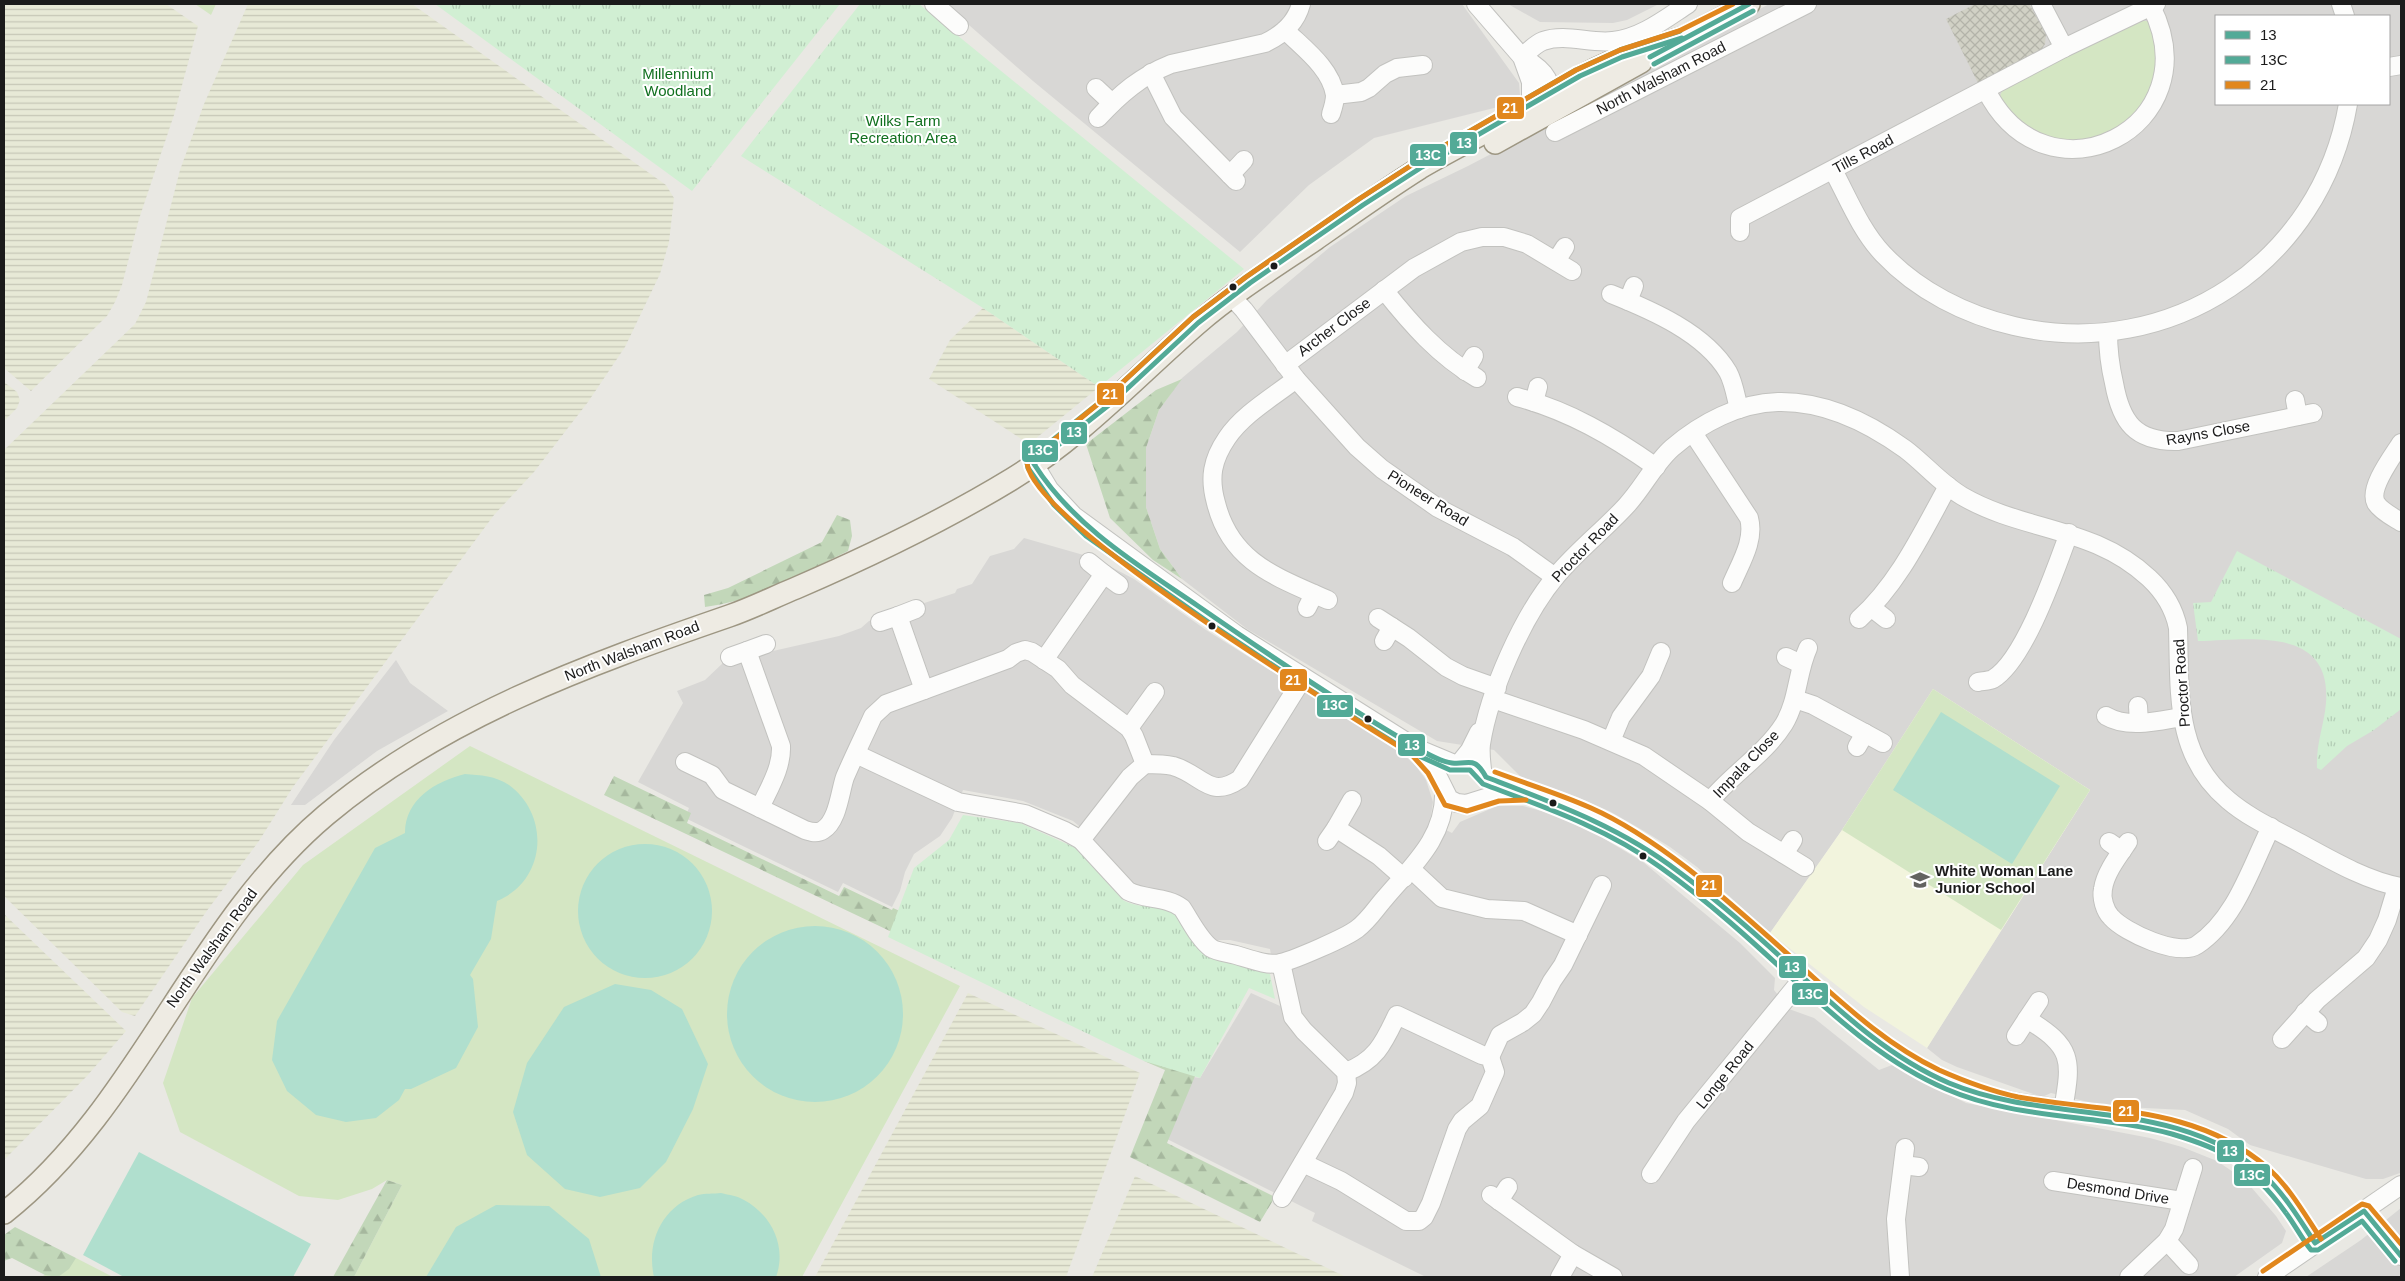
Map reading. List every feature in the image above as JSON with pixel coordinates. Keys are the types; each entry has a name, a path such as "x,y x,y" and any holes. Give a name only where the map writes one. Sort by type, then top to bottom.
{"main road":[{"name":"North Walsham Road","path":"4,1213 22,1199 57,1164 84,1132 125,1077 170,1006 237,909 302,838 323,818 368,782 417,749 506,703 599,662 666,636 731,616 870,556 1013,479 1114,402 1198,323 1232,297 1363,206 1501,140 1544,102 1622,57 1682,38 1749,4"}],"street":[{"path":"1098,118 1138,80 1151,73 1171,64 1265,42 1286,30 1300,10 1301,4"},
{"path":"1476,4 1522,57 1541,68 1544,102"},
{"path":"1522,57 1543,41 1559,38 1611,42 1626,39 1646,31 1688,4"},
{"name":"North Walsham Road","path":"1749,4 1766,24"},
{"name":"North Walsham Road","path":"1555,132 1807,4"},
{"path":"2041,4 2064,48"},
{"name":"Tills Road","path":"1737,221 2064,48 2153,5 2165,42 2166,62 2163,81 2156,99 2145,115 2131,129 2115,139 2097,146 2078,149 2058,148 2040,144 2022,135 2007,123 1995,108 1986,90"},
{"path":"943,6 959,26"},
{"path":"1286,30 1321,67 1335,95 1331,114"},
{"path":"1522,57 1531,82 1544,102"},
{"path":"1335,95 1361,92 1369,88 1385,74 1397,68 1423,65"},
{"path":"1151,73 1173,117 1233,178 1244,160"},
{"path":"1096,88 1112,103"},
{"path":"1833,170 1863,227 1882,253 1905,274 1933,293 1966,311 2022,328 2069,333 2108,332 2153,323 2198,306 2225,292 2251,273 2277,249 2304,218 2321,187 2336,150 2348,105"},
{"name":"Archer Close","path":"1284,365 1384,290 1434,256 1461,242 1482,237 1504,237 1561,254 1572,271"},
{"name":"Archer Close","path":"1384,290 1427,342 1472,368"},
{"path":"1611,294 1631,294 1704,346 1728,373 1739,409"},
{"name":"Pioneer Road","path":"1232,297 1296,379 1357,447 1388,474 1438,508 1513,548 1555,577"},
{"name":"Rayns Close","path":"2108,332 2108,352 2117,400 2123,416 2131,427 2145,436 2160,441 2178,441 2302,410"},
{"path":"1296,379 1240,422 1227,438 1214,465 1211,485 1220,518 1233,544 1253,562 1316,601"},
{"path":"1517,397 1536,394 1598,429 1656,467"},
{"name":"Proctor Road","path":"1457,762 1470,750 1513,648 1536,604 1555,577 1633,498 1671,448 1718,416 1758,404 1779,402 1829,409 1855,420 1905,450 1948,486 1990,510 2069,533 2115,552 2137,568 2159,588 2172,607 2178,628 2182,717 2192,755 2214,788 2229,802 2271,827 2349,867 2399,887"},
{"path":"1694,433 1749,518 1758,526 1732,562 1732,582"},
{"path":"2401,443 2374,492 2375,502 2401,522"},
{"path":"1034,464 1055,496 1091,530 1237,635 1303,678 1416,748 1457,762 1473,761 1484,773 1526,793 1572,808 1633,839 1702,890 1868,1035 1923,1070 1950,1083 2020,1104 2159,1122 2206,1136 2235,1152 2264,1175 2297,1215 2315,1243"},
{"path":"1886,619 1866,614 1895,579 1948,486"},
{"path":"1984,676 2018,651 2034,622 2069,533"},
{"path":"1089,562 1119,586"},
{"path":"1044,660 1104,574"},
{"path":"880,622 916,609"},
{"path":"898,616 924,690"},
{"path":"1385,629 1463,676 1492,701"},
{"path":"730,656 766,644"},
{"path":"685,762 705,764 723,790 814,833 823,830 829,824 841,797 845,778 878,710 886,704 1001,662 1025,650 1032,652 1058,670 1072,685 1129,728 1146,764"},
{"path":"747,651 781,746 782,757 760,808"},
{"path":"1611,741 1621,717 1651,676 1661,652"},
{"name":"Impala Close","path":"1710,801 1719,789 1773,739 1784,724 1795,699 1798,656"},
{"path":"1081,840 1130,777 1146,764 1174,766 1208,785 1233,789 1303,678"},
{"path":"1129,728 1155,692"},
{"path":"1795,699 1813,705 1861,740 1883,742"},
{"name":"Proctor Road","path":"1484,773 1481,747 1492,701"},
{"name":"Impala Close","path":"1492,701 1529,710 1611,741 1644,756 1710,801 1748,832 1789,847 1805,867"},
{"path":"2106,716 2122,722 2139,715 2182,717"},
{"path":"1416,748 1434,769 1449,798 1473,801 1498,794 1526,793"},
{"path":"856,754 958,802 1025,814 1081,840 1128,891 1175,903 1182,908 1212,948 1270,964 1281,963 1341,939 1357,930 1408,874 1436,833 1486,788 1484,773"},
{"path":"1436,833 1443,807 1445,772 1457,762"},
{"path":"1352,800 1332,834 1379,856 1442,898 1487,909 1524,911 1578,935"},
{"path":"2120,845 2102,889 2106,910 2110,917 2119,924 2160,944 2186,949 2196,946 2215,930 2234,905 2271,827"},
{"path":"1303,1163 1342,1181 1406,1221 1419,1221 1424,1217 1431,1203 1456,1129 1462,1121 1480,1106 1494,1079 1495,1072 1490,1057 1500,1035 1533,1014 1564,965 1602,885"},
{"path":"2282,1039 2312,1018 2366,958 2378,940 2399,887"},
{"path":"1281,963 1293,1017 1304,1032 1346,1072 1347,1083 1344,1093 1282,1198"},
{"name":"Longe Road","path":"1651,1174 1686,1122 1803,978"},
{"path":"2016,1036 2038,1001"},
{"path":"1346,1072 1367,1062 1381,1046 1397,1015 1490,1057"},
{"path":"2027,1019 2047,1031 2062,1046 2068,1061 2063,1110"},
{"path":"1900,1277 1896,1219 1909,1160"},
{"name":"Desmond Drive","path":"2129,1277 2167,1241 2174,1229 2193,1168"},
{"name":"Desmond Drive","path":"2053,1182 2182,1201"},
{"path":"2267,1277 2401,1186"},
{"path":"1500,1194 1573,1254 1614,1277"},
{"path":"2364,1211 2401,1256"},
{"path":"2167,1241 2189,1265"},
{"path":"1560,1277 1573,1254"}],"shaded area":[{"path":"4,4 166,4 198,26 174,115 139,219 122,285 115,302 107,316 31,391 4,368"},
{"path":"195,4 216,4 211,15"},
{"path":"248,4 412,4 666,185 674,198 669,242 660,274 625,347 588,402 534,472 494,515 293,787 259,841 206,912 135,1016 122,1012 4,896 4,450 135,324 146,302 180,170 204,104"},
{"path":"945,4 1462,4 1519,83 1520,95 1514,103 1374,138 1309,185 1240,252 1033,81"},
{"path":"1508,4 1659,4 1627,20 1613,23 1540,22"},
{"path":"1769,4 2401,4 2400,1173 2383,1179 2366,1179 2325,1167 2250,1145 2228,1129 2185,1110 2105,1106 2051,1093 2042,1097 1957,1067 1942,1060 1927,1048 2090,790 1934,690 1842,830 1770,933 1697,867 1644,831 1611,812 1577,797 1521,777 1494,750 1437,741 1247,629 1182,579 1160,549 1146,507 1146,448 1159,410 1182,378 1237,332 1267,300 1330,247 1406,196 1579,108"},
{"path":"1975,4 2029,4 2046,34 2045,44 2039,53 1978,83 1946,19"},
{"path":"2138,21 2148,21 2158,45 2157,80 2129,125 2079,144 2024,131 2000,96 2004,86"},
{"path":"983,308 1099,387 1029,444 929,379 950,340"},
{"path":"4,382 17,392 20,400 17,408 4,421"},
{"path":"1024,538 1094,558 1134,579 1206,630 1402,753 1416,766 1426,780 1433,802 1430,822 1452,833 1460,822 1497,806 1523,806 1552,814 1598,835 1643,862 1740,943 1775,978 1774,990 1789,1009 1814,1018 1879,1070 1892,1065 1966,1103 2150,1138 2182,1147 2217,1161 2245,1180 2276,1216 2286,1231 2282,1243 2234,1277 1426,1277 1312,1221 1315,1213 1165,1138 1192,1077 1200,1078 1251,993 1280,1006 1270,949 1230,940 1216,940 1210,936 1178,895 1135,885 1127,880 1092,837 1073,821 1023,801 963,790 952,818 940,836 914,854 892,907 843,883 838,892 685,818 689,808 638,782 683,703 677,691 705,680 724,662 839,636 861,628 869,621 955,593 957,589 972,584 990,556 1014,549"},
{"path":"396,660 410,683 448,711 377,751 305,805 291,805 334,740"},
{"name":"White Woman Lane Junior School","path":"1933,689 2090,790 1927,1048 1864,1007 1770,933 1842,830"},
{"path":"1933,689 2090,790 2001,930 1842,830"},
{"path":"1941,712 2060,786 2012,864 1893,790"},
{"path":"470,746 960,986 802,1277 354,1277 402,1185 387,1180 372,1189 338,1200 299,1196 180,1132 163,1083 192,998 303,865"},
{"path":"465,774 493,778 509,785 523,798 532,813 537,830 537,847 533,864 525,879 513,892 497,901 491,939 470,975 473,979 478,1027 456,1068 411,1089 405,1089 399,1100 376,1118 346,1122 316,1115 287,1091 272,1060 277,1021 375,848 405,833 406,821 410,810 424,793 443,781"},
{"path":"645,844 671,849 692,864 707,885 712,911 707,937 692,958 671,973 645,978 619,973 598,958 583,937 578,911 583,885 598,864 619,849"},
{"path":"4,914 126,1031 87,1076 4,1160"},
{"path":"815,926 832,928 848,933 871,946 883,958 899,989 903,1014 901,1031 896,1047 883,1070 871,1082 840,1098 815,1102 798,1100 782,1095 759,1082 747,1070 731,1039 727,1014 729,997 734,981 747,958 759,946 790,930"},
{"path":"615,984 651,990 682,1009 708,1064 693,1109 666,1162 640,1188 600,1197 565,1189 527,1155 513,1112 527,1063 564,1007"},
{"path":"968,993 1140,1073 1066,1277 815,1277"},
{"path":"139,1152 311,1244 293,1277 124,1277 83,1255"},
{"path":"1135,1176 1346,1277 1092,1277"},
{"path":"721,1193 744,1200 754,1206 769,1223 775,1233 780,1254 776,1277 654,1277 652,1251 655,1239 666,1217 685,1200 701,1194"},
{"path":"496,1205 549,1206 589,1239 601,1277 426,1277 456,1227"},
{"path":"2401,1208 2401,1277 2306,1277 2361,1240"},
{"path":"76,1258 113,1277 41,1277"}],"green space":[{"name":"Millennium Woodland","path":"435,4 840,4 692,191"},
{"name":"Wilks Farm Recreation Area","path":"860,4 919,4 1244,269 1099,387 983,308 741,156"},
{"path":"1182,379 1159,410 1146,448 1146,507 1160,549 1182,579 1153,560 1110,518 1086,444 1156,390"},
{"path":"837,515 850,520 852,536 848,551 761,592 724,604 705,607 704,595 728,588 822,542"},
{"path":"2237,551 2401,639 2401,709 2374,730 2347,746 2321,770 2317,768 2317,759 2326,703 2324,678 2316,660 2302,649 2284,642 2241,639 2198,641 2193,603 2211,602"},
{"path":"614,776 691,813 687,823 839,896 844,887 892,910 893,908 902,912 913,942 604,795"},
{"path":"963,815 1020,823 1076,848 1123,900 1135,905 1161,908 1173,912 1214,959 1270,974 1275,999 1249,988 1200,1078 1144,1061 888,937 914,868 949,840"},
{"path":"1144,1061 1198,1069 1167,1143 1275,1197 1260,1222 1130,1157 1165,1070"},
{"path":"387,1180 402,1185 354,1277 333,1277"},
{"path":"15,1227 76,1258 69,1269 58,1277 45,1275 12,1258 4,1261 4,1235"}],"transit line":[{"name":"21","path":"1526,800 1499,801 1467,811 1445,805 1428,773 1411,754 1326,701 1197,616 1134,571 1079,528 1042,490 1027,462 1109,395 1193,317 1246,277 1359,199 1418,161 1576,70 1620,50 1679,31 1733,4"},
{"name":"13","path":"1650,57 1749,4"},
{"name":"13C","path":"1654,64 1753,11"},
{"name":"13C","path":"1680,31 1620,50 1576,70 1418,161 1359,199 1246,277 1193,317 1109,395 1029,459 1027,463 1028,468 1054,505 1086,536 1211,624 1307,688 1406,750 1450,770 1470,770 1483,784 1552,810 1596,830 1639,853 1660,867 1729,922 1848,1027 1905,1068 1946,1089 1973,1099 2029,1112 2144,1128 2172,1134 2203,1144 2231,1158 2261,1183 2280,1205 2311,1250 2318,1250 2362,1221 2395,1261"},
{"name":"13","path":"1682,38 1622,57 1580,76 1422,167 1363,205 1250,283 1198,323 1114,401 1034,464 1050,487 1068,507 1130,560 1354,710 1434,757 1452,763 1474,763 1482,770 1486,777 1586,817 1657,856 1724,907 1849,1018 1887,1048 1927,1073 1949,1083 1989,1096 2154,1123 2193,1134 2231,1151 2265,1176 2286,1199 2315,1243 2364,1211 2401,1256"},
{"name":"21","path":"1495,772 1591,808 1616,820 1652,843 1687,868 1751,921 1857,1016 1888,1040 1921,1061 1968,1082 2008,1095 2149,1115 2180,1122 2211,1133 2240,1148 2268,1168 2290,1193 2321,1239"},
{"name":"21","path":"2263,1271 2362,1204 2369,1206 2401,1244"}],"place":[{"name":"White Woman Lane Junior School","path":"1920,880"}]}
